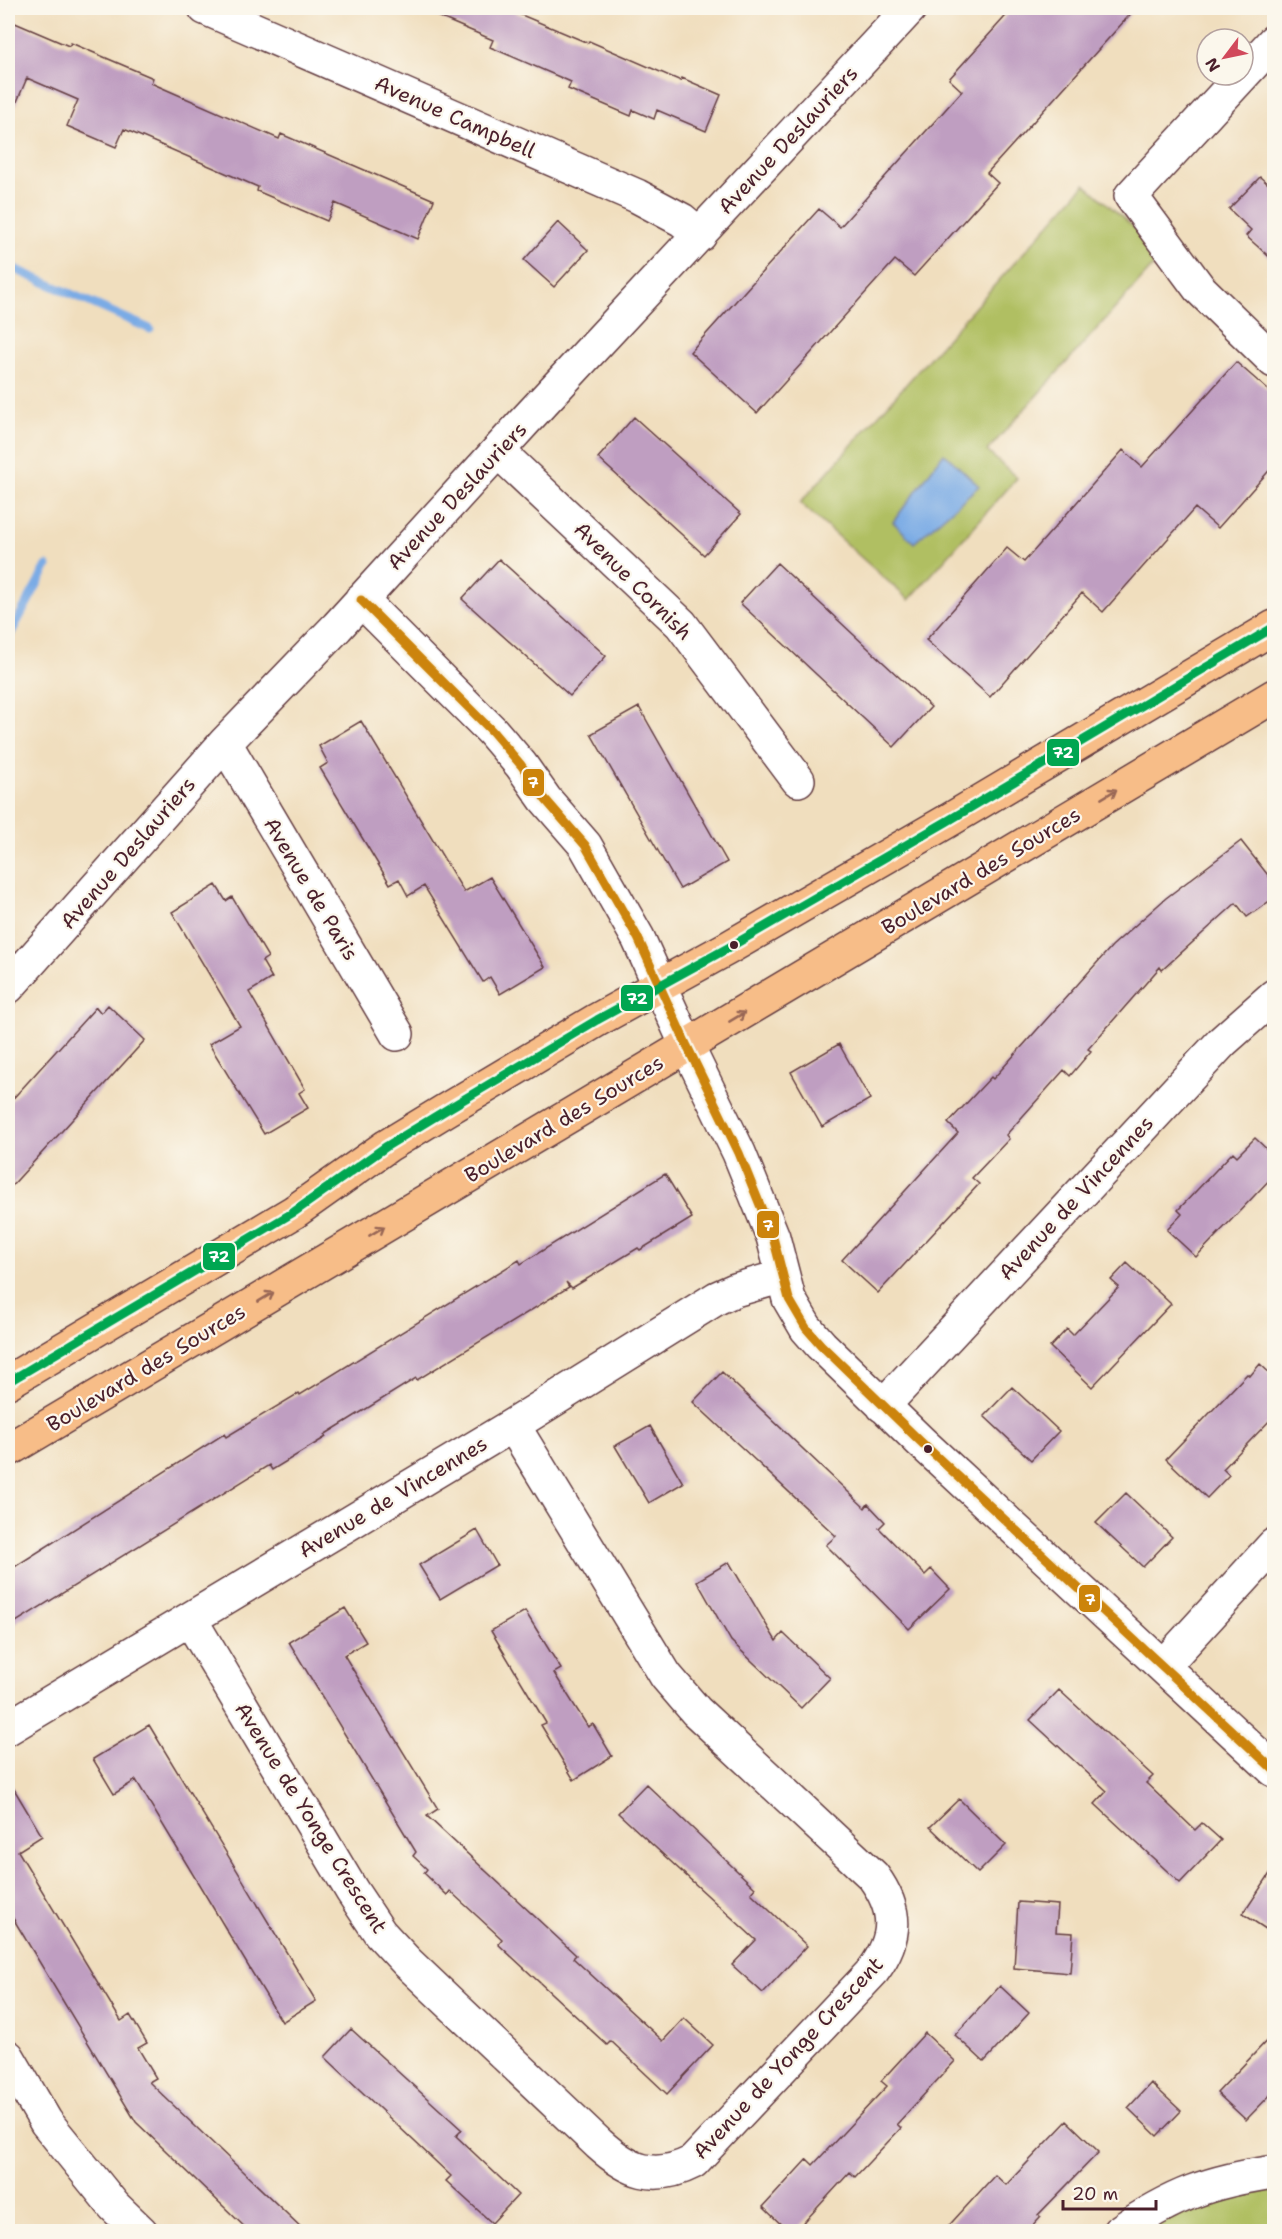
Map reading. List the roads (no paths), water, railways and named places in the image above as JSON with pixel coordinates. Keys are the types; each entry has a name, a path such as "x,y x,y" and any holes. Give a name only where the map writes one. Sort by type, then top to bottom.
{"main road":[{"path":"8,1382 294,1212 396,1140 597,1020 955,817 1275,627"},
{"name":"Boulevard des Sources","path":"8,1450 1275,696"}],"street":[{"name":"Avenue Campbell","path":"205,8 637,196 682,220 700,235"},
{"name":"Avenue Deslauriers","path":"8,987 225,743 499,452 910,8"},
{"path":"1275,42 1131,196 1200,288 1275,361"},
{"name":"Avenue Cornish","path":"499,452 681,624 798,780"},
{"path":"361,600 492,731 521,765 545,800 585,845 638,938 739,1153 773,1237 789,1299 806,1328 883,1406 1275,1770"},
{"name":"Avenue de Paris","path":"225,743 397,1034"},
{"name":"Avenue de Vincennes","path":"883,1406 1222,1042 1275,996"},
{"name":"Avenue de Vincennes","path":"8,1728 513,1425 717,1298 735,1290 783,1276"},
{"name":"Avenue de Yonge Crescent","path":"190,1619 352,1891 392,1947 599,2144 624,2164 653,2173 681,2168 693,2162 873,1971 884,1956 889,1944 892,1930 889,1903 873,1876 709,1724 673,1685 513,1425"},
{"path":"1163,1666 1275,1545"},
{"path":"8,2057 46,2122 114,2206 141,2232"},
{"path":"1119,2232 1146,2213 1188,2192 1236,2178 1275,2172"}],"water":[{"path":"944,453 979,486 914,543 893,522"}],"waterway":[{"path":"8,266 150,329"},
{"path":"8,638 47,566"}]}
